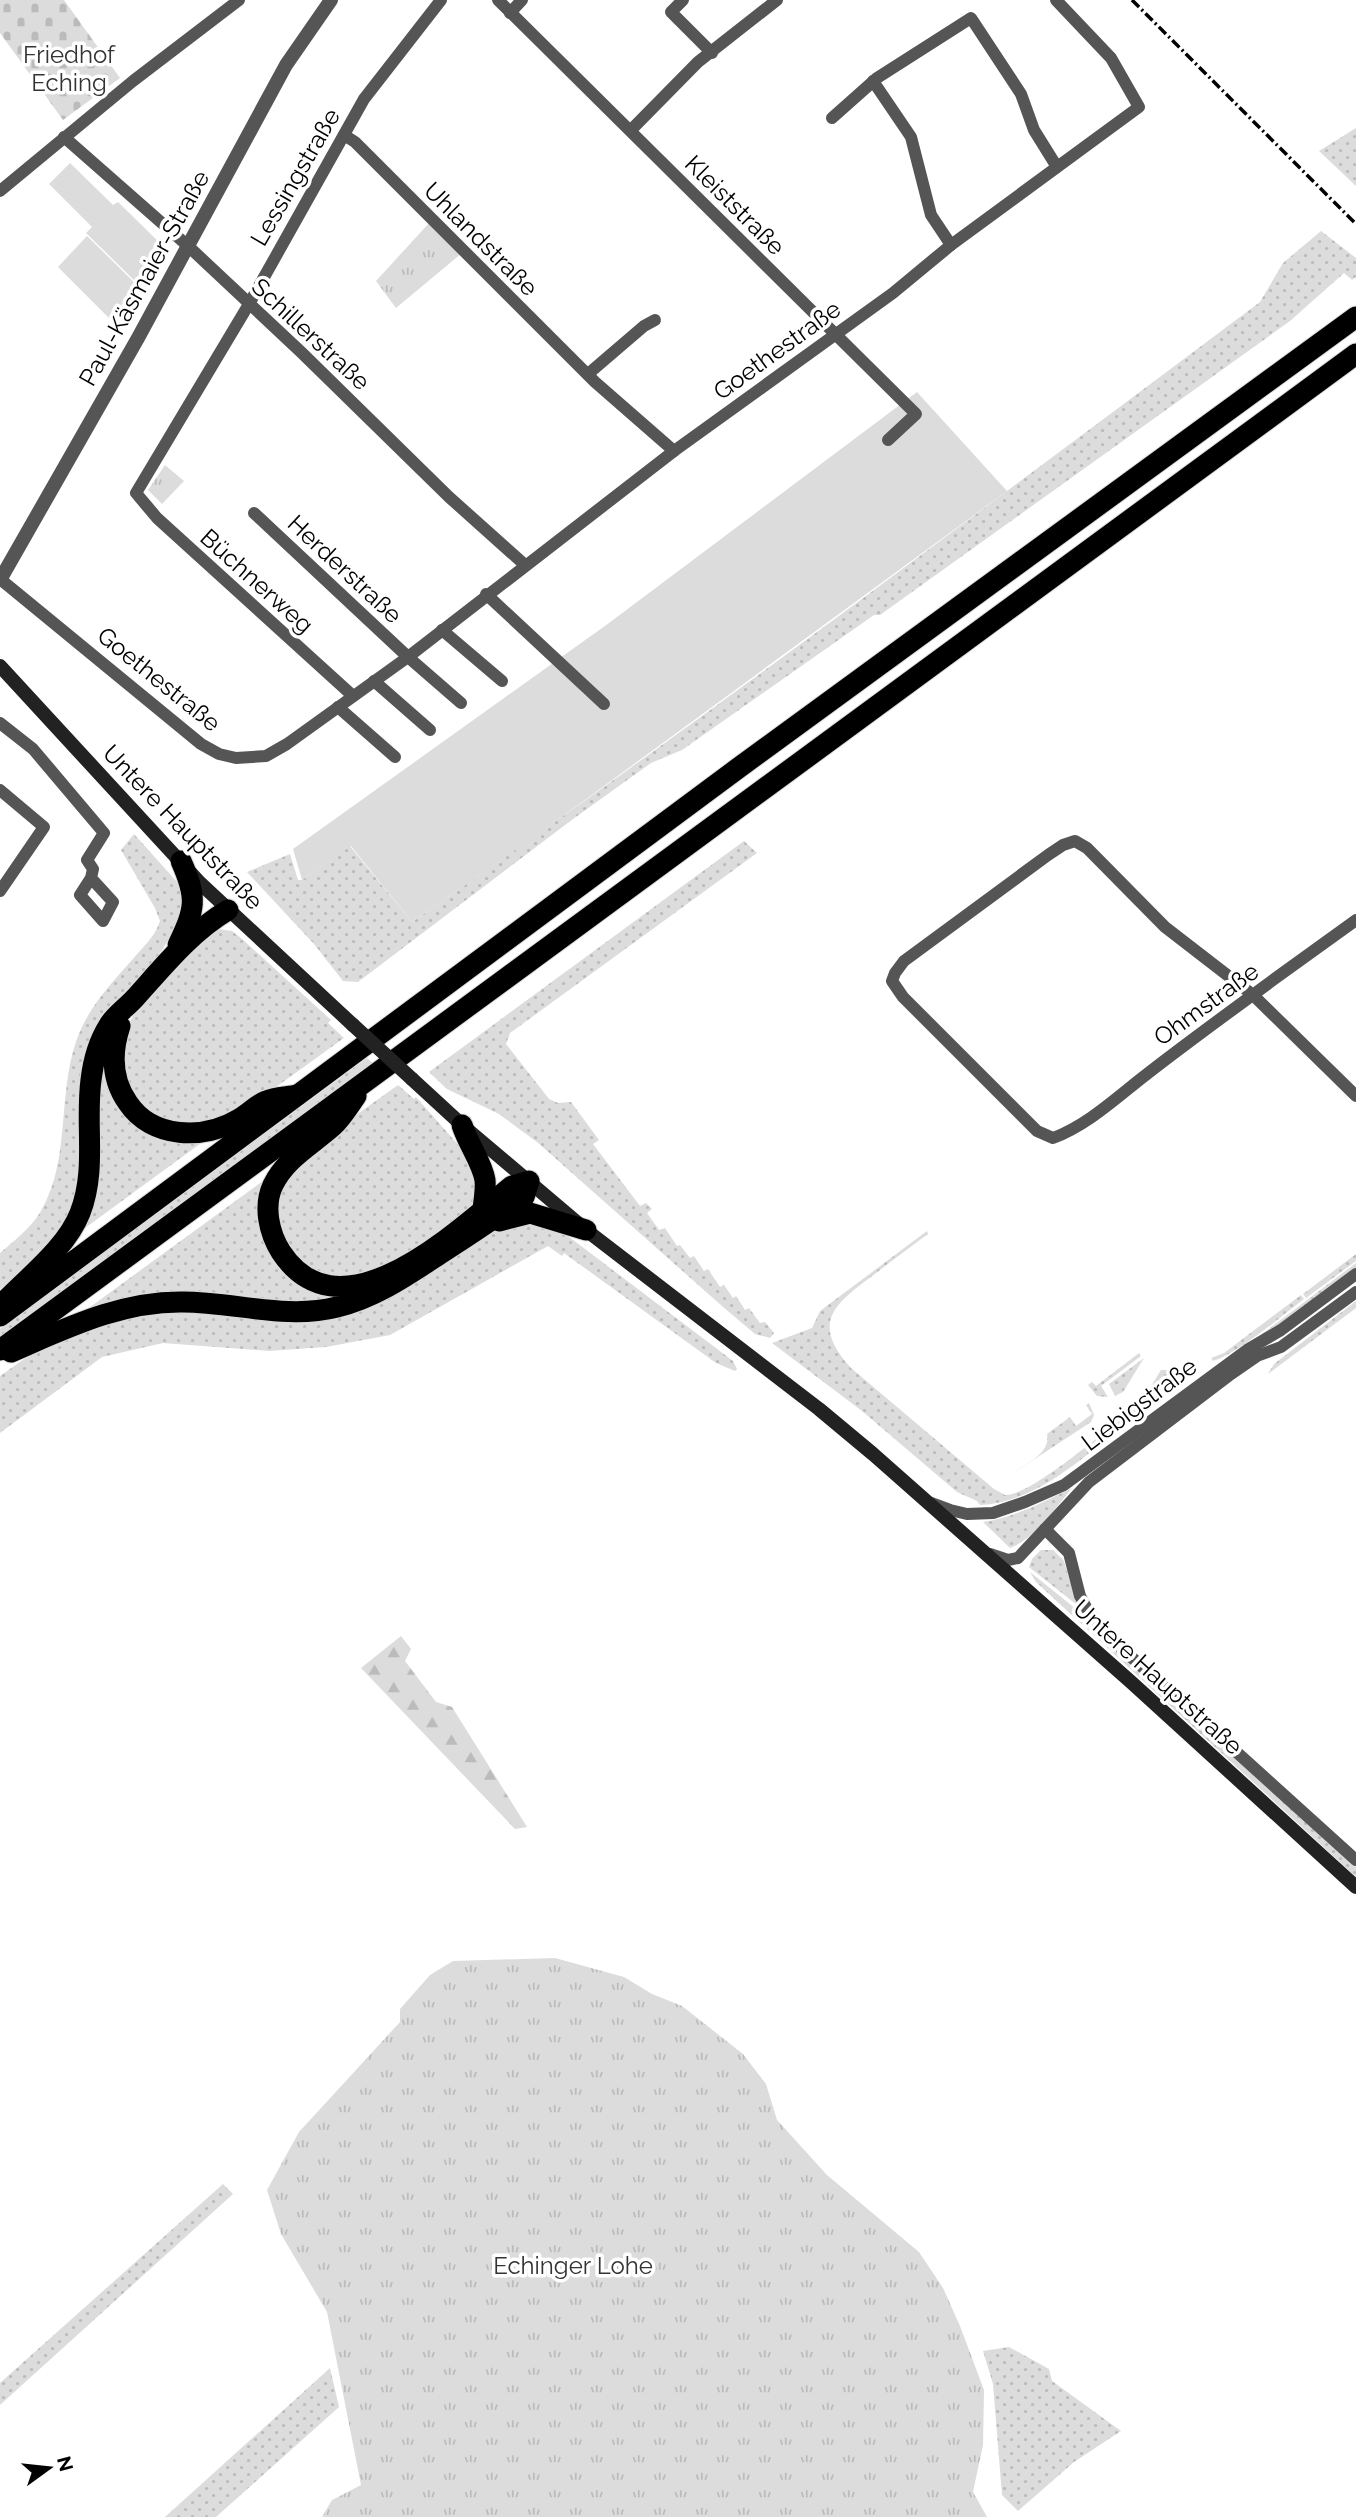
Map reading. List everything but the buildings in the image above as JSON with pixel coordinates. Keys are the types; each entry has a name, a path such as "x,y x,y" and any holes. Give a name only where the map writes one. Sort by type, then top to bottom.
{"highway":[{"path":"0,1316 748,761 1356,317"},
{"path":"0,1350 1356,354"},
{"path":"172,957 189,921 193,900 181,861"},
{"path":"0,1307 67,1236 79,1216 86,1195 90,1162 90,1095 93,1068 110,1023 224,907 210,904 189,921"},
{"path":"126,1007 115,1040 115,1074 131,1107 151,1124 175,1132 213,1130 238,1120 266,1101 303,1093"},
{"path":"370,1077 336,1124 282,1168 271,1187 268,1211 273,1236 285,1257 303,1274 315,1281 341,1287 364,1284 392,1273 484,1217 530,1213 586,1230"},
{"path":"462,1125 468,1145 481,1165 485,1180 484,1217"},
{"path":"0,1356 97,1315 153,1303 200,1302 298,1312 321,1311 345,1305 392,1285 484,1217 512,1186 529,1181"}],"main road":[{"name":"Untere Hauptstraße","path":"0,666 224,907 462,1125 586,1230 819,1409 1028,1591 1356,1887"}],"street":[{"path":"0,191 64,137 239,0"},
{"name":"Paul-Käsmaier-Straße","path":"1,577 60,478 286,65 331,0"},
{"name":"Lessingstraße","path":"136,493 249,304 364,99 441,0"},
{"name":"Kleiststraße","path":"498,0 916,414 888,440"},
{"path":"510,13 522,0"},
{"path":"683,0 671,12 712,53"},
{"path":"631,131 698,62 777,0"},
{"name":"Goethestraße","path":"1,577 201,744 219,754 236,758 265,756 408,657 674,451 893,293 951,245 1139,107 1111,58 1056,0"},
{"path":"832,118 873,81 908,56 971,18 1021,94 1034,130 1057,167"},
{"path":"873,81 911,137 931,215 951,245"},
{"name":"Uhlandstraße","path":"344,135 355,142 587,374 674,451"},
{"name":"Schillerstraße","path":"64,137 188,246 449,497 525,565"},
{"path":"587,374 655,320"},
{"name":"Büchnerweg","path":"136,493 156,518 353,696"},
{"name":"Herderstraße","path":"254,513 408,657"},
{"path":"486,594 604,704"},
{"path":"442,630 502,681"},
{"path":"408,657 461,703"},
{"path":"374,681 430,730"},
{"path":"338,707 395,757"},
{"path":"0,723 33,749 104,833 87,860 93,869 92,878"},
{"path":"0,790 44,827 0,891"},
{"name":"Ohmstraße","path":"1253,995 1165,927 1087,848 1075,841 1048,855 899,967 892,981 903,998 1037,1131 1053,1138 1083,1123 1356,920"},
{"path":"1253,995 1356,1096"},
{"name":"Liebigstraße","path":"928,1502 967,1514 993,1513 1026,1503 1064,1485 1356,1274"},
{"name":"Liebigstraße","path":"1018,1558 1077,1492 1231,1374 1257,1356 1281,1347 1356,1292"},
{"path":"1045,1530 1069,1553 1080,1596 1108,1636 1356,1860"},
{"path":"983,1551 998,1558 1018,1558 1020,1574 1028,1591"}],"green space":[{"name":"Friedhof Eching","path":"0,0 64,0 120,78 63,120 0,33"},
{"path":"1356,128 1356,186 1319,151"},
{"path":"70,163 113,205 118,202 166,249 135,281 86,233 92,227 49,184"},
{"path":"430,222 462,253 396,308 376,281"},
{"path":"1321,231 1356,258 1356,277 1352,280 1344,273 1290,321 880,615 874,615 682,750 651,763 358,982 343,981 314,944 247,872 290,854 298,880 302,880 350,846 412,922 520,847 945,538 1260,302 1283,263"},
{"path":"87,236 139,287 109,318 58,267"},
{"path":"917,392 1007,491 533,838 412,922 351,846 302,880 293,849 609,623"},
{"path":"165,465 184,481 162,504 148,490"},
{"path":"134,834 178,883 183,908 175,930 158,956 106,1021 84,1176 59,1236 19,1275 0,1289 0,1253 32,1223 51,1190 61,1144 68,1074 81,1029 97,1001 148,942 160,921 121,850"},
{"path":"744,841 757,853 510,1033 506,1044 549,1099 558,1103 571,1102 599,1140 593,1144 640,1206 646,1203 652,1209 647,1213 659,1230 665,1228 677,1246 680,1245 690,1258 694,1256 704,1271 708,1269 720,1287 724,1285 733,1298 736,1296 745,1310 749,1308 760,1323 765,1322 774,1333 770,1338 755,1334 537,1142 499,1114 447,1089 429,1072"},
{"path":"219,929 232,931 241,938 331,1020 328,1023 344,1038 258,1100 221,1120 178,1125 143,1110 122,1074 128,1025 136,1011 199,939"},
{"path":"101,1056 116,1098 208,1138 70,1239"},
{"path":"367,1058 374,1064 0,1338 0,1329"},
{"path":"398,1085 414,1099 416,1097 469,1157 480,1194 469,1213 370,1277 322,1278 287,1253 274,1201 296,1158"},
{"path":"271,1175 268,1238 341,1291 331,1303 86,1310"},
{"path":"515,1221 552,1224 733,1361 737,1369 735,1371 716,1363 564,1253 562,1256 548,1246 390,1335 326,1347 269,1351 163,1343 102,1357 0,1433 0,1376 44,1345 142,1310 317,1317"},
{"path":"927,1231 928,1234 857,1287 831,1317 832,1340 851,1368 994,1489 1005,1495 1016,1493 1046,1477 1119,1421 1123,1427 1057,1477 1020,1496 1001,1502 980,1505 957,1492 862,1411 772,1343 812,1328 820,1311"},
{"path":"1356,1254 1356,1261 1306,1298 1303,1294"},
{"path":"1356,1263 1356,1268 1282,1323 1258,1337"},
{"path":"1301,1295 1304,1299 1259,1334 1213,1361 1211,1358 1224,1353"},
{"path":"1356,1301 1356,1308 1268,1374 1274,1364"},
{"path":"1139,1353 1141,1356 1101,1386 1108,1397 1097,1396 1088,1385 1092,1382 1096,1386"},
{"path":"1144,1358 1123,1392 1115,1396 1109,1384"},
{"path":"1173,1366 1177,1370 1165,1395 1129,1423 1125,1417 1139,1406 1161,1370 1169,1370"},
{"path":"1089,1403 1094,1415 1091,1422 1033,1460 1046,1447 1047,1434 1070,1417 1076,1426 1092,1414 1086,1405"},
{"path":"1072,1488 1036,1530 1010,1548 983,1522 1017,1513"},
{"path":"1041,1550 1053,1550 1064,1561 1077,1605 1029,1567 1032,1559"},
{"path":"1030,1572 1083,1614 1104,1639 1356,1867 1356,1877 1036,1582"},
{"path":"401,1636 411,1649 405,1661 436,1702 452,1707 527,1827 515,1829 361,1668"},
{"name":"Echinger Lohe","path":"555,1958 624,1977 652,1994 682,2006 743,2054 766,2084 777,2120 827,2175 919,2252 943,2288 984,2390 983,2445 973,2492 987,2517 322,2517 332,2500 361,2485 327,2312 281,2234 267,2190 299,2132 400,2022 400,2009 430,1975 453,1961"},
{"path":"223,2184 233,2194 0,2405 0,2383"},
{"path":"1009,2347 1049,2369 1052,2381 1121,2431 1074,2462 1018,2511 1002,2495 993,2384 983,2351"},
{"path":"330,2368 339,2407 216,2517 165,2517"}],"railway":[{"path":"1132,0 1356,224"}]}
